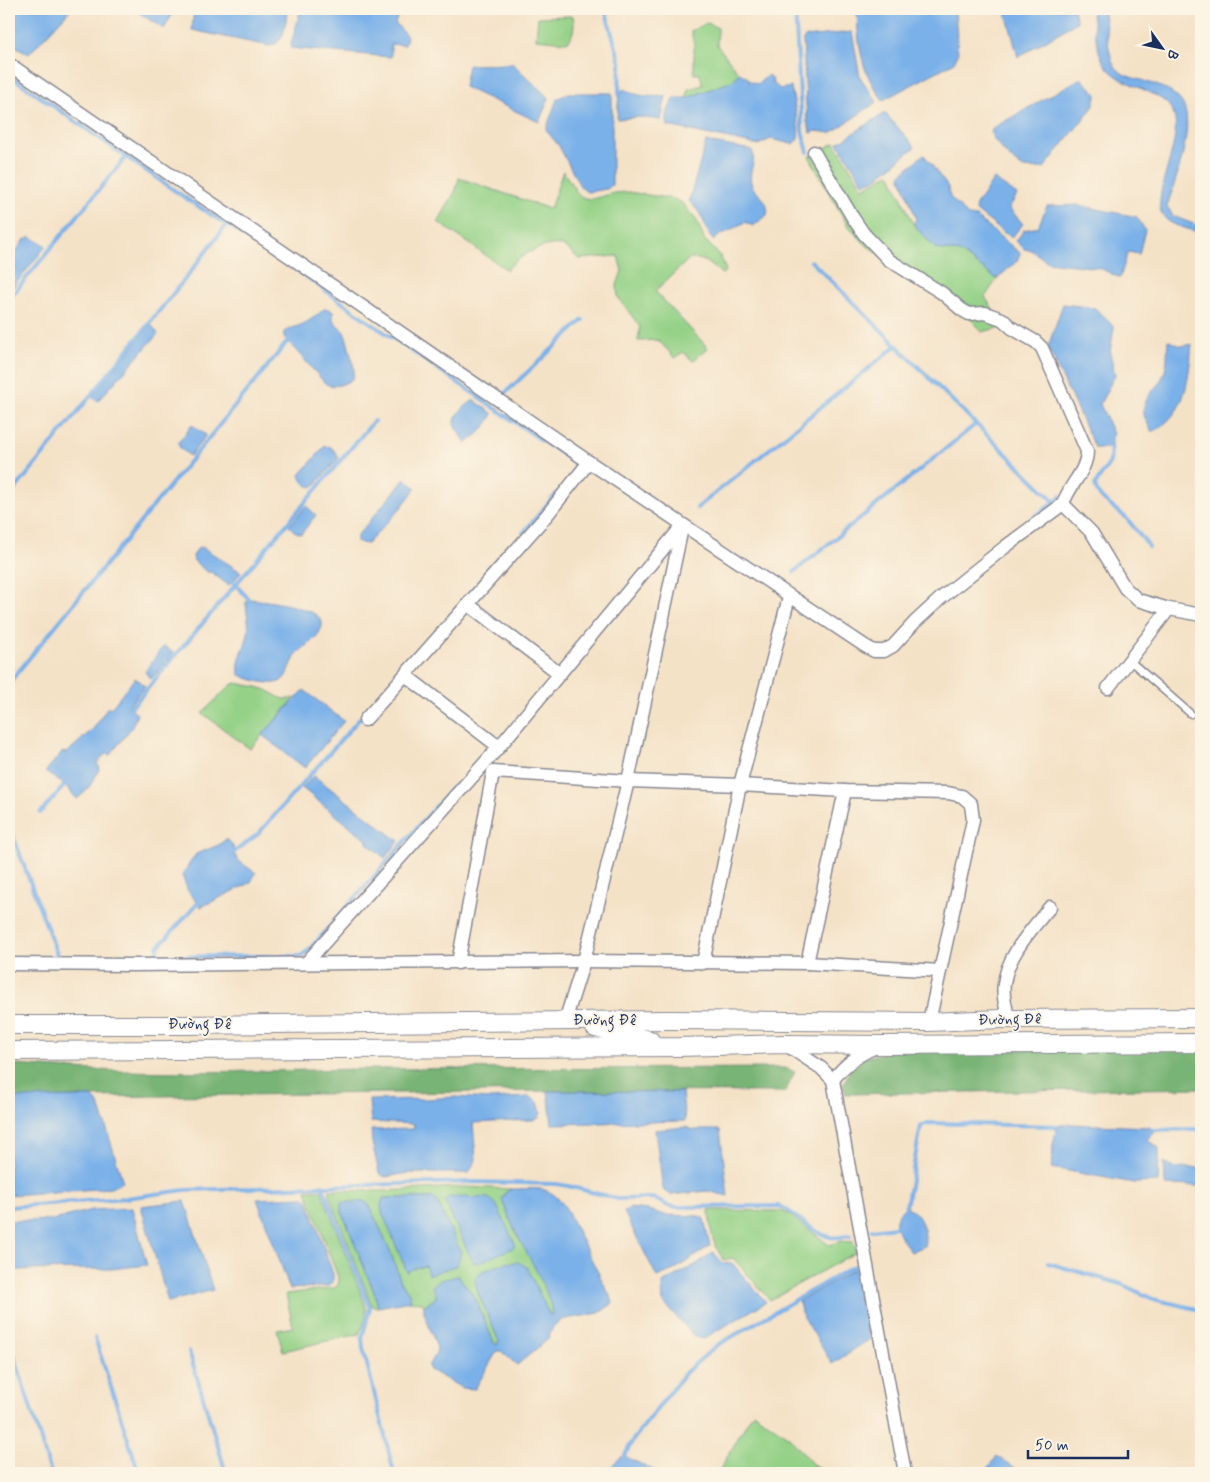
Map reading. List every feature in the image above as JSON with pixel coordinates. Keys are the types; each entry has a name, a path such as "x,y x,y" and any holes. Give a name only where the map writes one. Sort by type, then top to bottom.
{"street":[{"path":"9,64 682,525 865,646 874,651 884,651 893,646 915,622 948,592 1004,547 1063,504 1065,497 1083,468 1088,450 1042,348 1036,342 1020,334 1002,319 985,312 969,314 962,310 942,293 889,260 864,234 852,218 814,152"},
{"path":"365,720 547,516 589,462"},
{"path":"1063,504 1092,534 1125,588 1138,600 1169,609 1201,615"},
{"path":"306,963 488,767 499,747 682,525"},
{"path":"679,1047 565,1021 584,961 628,781 682,525"},
{"path":"703,963 740,785 789,596"},
{"path":"469,605 560,674"},
{"path":"1108,688 1169,609"},
{"path":"405,675 499,747"},
{"path":"488,767 628,781 845,791 948,793 962,796 971,804 973,820 929,1022"},
{"path":"458,963 488,767"},
{"path":"807,963 845,791"},
{"path":"1009,1019 1004,999 1004,983 1009,966 1017,951 1050,907"},
{"path":"9,964 135,965 584,961 807,963 940,971"},
{"name":"Đường Đê","path":"9,1025 565,1021 929,1022 1009,1019 1201,1018"},
{"name":"Đường Đê","path":"9,1051 679,1047 784,1044 1201,1043"},
{"path":"784,1044 821,1068 833,1080 905,1473"},
{"path":"833,1080 844,1066 863,1053 881,1045"}],"lane":[{"path":"1130,660 1190,714"}],"green space":[{"path":"573,16 573,30 567,42 536,39 538,17"},
{"path":"707,23 718,28 717,45 739,73 733,81 687,98 688,89 703,85 700,74 694,74 694,44 691,31"},
{"path":"835,143 863,188 890,173 914,225 936,249 960,252 997,279 985,297 1004,327 981,332 970,317 866,245 848,226 809,156"},
{"path":"563,171 578,194 584,198 592,199 614,193 628,192 674,199 682,203 697,221 704,239 721,257 726,271 722,274 702,260 688,260 655,291 708,348 693,361 683,352 675,358 658,340 638,341 640,327 618,297 617,285 622,271 618,256 579,259 565,247 553,245 530,252 516,261 507,270 438,222 455,192 459,178 550,209"},
{"path":"236,683 264,689 285,699 295,698 250,749 202,713 231,685"},
{"path":"1201,1048 1201,1088 846,1094 843,1086 856,1064 868,1057 892,1051"},
{"path":"9,1064 53,1068 142,1071 785,1068 795,1072 785,1092 548,1091 9,1098"},
{"path":"463,1187 512,1189 506,1192 502,1200 514,1229 543,1282 553,1314 549,1314 545,1306 478,1293 499,1341 497,1345 494,1343 474,1296 458,1276 433,1286 436,1298 424,1306 421,1302 410,1301 410,1295 401,1282 389,1248 369,1205 342,1203 341,1209 376,1297 378,1307 372,1306 329,1194 330,1190 384,1191","holes":["384,1198 432,1198 457,1265 429,1274 425,1266 414,1268"]},
{"path":"306,1190 321,1190 365,1304 366,1316 359,1334 283,1351 277,1330 293,1327 286,1294 334,1288 338,1285 339,1280"},
{"path":"709,1210 781,1211 789,1214 829,1245 842,1241 853,1242 858,1251 770,1300 733,1258 724,1260 716,1248 712,1236"},
{"path":"753,1412 789,1437 814,1466 824,1471 835,1470 848,1473 718,1473"}],"water":[{"path":"9,9 71,9 29,54 17,47 9,47"},
{"path":"133,9 175,9 164,29"},
{"path":"194,9 281,9 287,11 287,15 281,39 269,46 192,30"},
{"path":"301,9 401,9 395,23 407,36 405,45 391,44 391,57 290,48"},
{"path":"857,9 955,9 958,55 953,63 883,100 875,89 865,68 858,34"},
{"path":"1005,9 1074,9 1077,22 1018,57"},
{"path":"1091,9 1103,9 1110,54 1117,69 1129,76 1169,91 1180,100 1185,109 1187,122 1186,136 1167,206 1173,216 1201,227 1201,233 1170,222 1163,216 1160,207 1160,196 1176,127 1174,115 1162,99 1119,77 1110,70 1103,61 1099,49"},
{"path":"852,32 860,77 877,102 831,133 816,131 811,133 807,122 803,40 805,37"},
{"path":"513,64 549,98 539,122 464,87 468,65"},
{"path":"739,73 747,77 749,81 758,84 768,75 773,79 772,82 780,89 791,87 798,127 796,142 792,144 771,139 758,145 668,126 668,111 675,98 687,98 733,81"},
{"path":"1081,78 1097,94 1093,107 1044,168 1024,168 1020,166 996,142 991,133 993,128"},
{"path":"624,89 644,96 666,96 661,120 639,117 617,119 619,93"},
{"path":"569,93 612,93 612,185 607,189 587,192 580,186 559,146 546,130 557,99"},
{"path":"885,113 915,147 877,178 864,184 838,143"},
{"path":"706,142 752,150 754,158 751,183 764,200 767,209 767,215 753,226 745,222 717,237 714,241 700,214 689,201"},
{"path":"923,155 948,187 950,197 968,216 976,217 1020,253 1017,261 997,279 960,252 936,249 914,225 916,218 900,175"},
{"path":"994,179 1017,195 1009,208 1023,224 1012,237 975,210 976,205"},
{"path":"1077,205 1137,217 1145,230 1139,254 1128,252 1120,278 1100,268 1048,262 1031,250 1024,249 1016,241 1024,230 1038,227 1047,206"},
{"path":"31,237 46,246 9,292 9,262 24,240"},
{"path":"1063,304 1095,308 1114,327 1110,353 1115,375 1100,404 1113,434 1111,448 1095,448 1048,347"},
{"path":"324,309 329,309 333,312 333,320 344,332 347,340 354,368 353,378 344,384 326,384 284,337 284,332 309,321"},
{"path":"151,324 158,334 98,401 92,397"},
{"path":"1168,340 1181,346 1192,344 1187,383 1184,394 1173,415 1152,432 1143,409 1147,399 1161,381 1165,372"},
{"path":"474,400 493,414 482,430 466,443 457,429 455,421 460,412"},
{"path":"192,425 206,435 190,456 180,448 178,443"},
{"path":"325,446 331,447 338,455 338,459 313,487 308,486 303,482 300,475"},
{"path":"405,479 416,488 400,509 367,544 357,542 357,536"},
{"path":"306,506 316,515 301,534 289,526"},
{"path":"202,547 241,572 233,582 228,585 194,561 193,556 198,548"},
{"path":"249,599 304,609 321,619 322,626 318,635 297,654 287,674 279,682 259,681 239,674 240,658 248,634 246,602"},
{"path":"164,646 174,653 151,679 145,672"},
{"path":"135,678 145,686 129,706 137,714 132,727 110,755 105,754 97,764 100,767 93,781 77,799 65,785 45,772 62,752 67,753 94,728 107,708 112,707"},
{"path":"304,690 344,721 305,768 262,735"},
{"path":"314,776 399,841 385,858 367,843 367,840 302,788"},
{"path":"226,839 233,845 237,859 256,873 250,883 201,907 188,891 182,875 196,854 219,845"},
{"path":"548,1091 682,1092 685,1121 552,1124"},
{"path":"92,1097 99,1104 123,1182 111,1188 9,1195 9,1098"},
{"path":"454,1097 490,1099 530,1097 538,1102 541,1112 539,1118 533,1120 473,1123 476,1160 469,1173 408,1173 385,1177 379,1173 371,1130 414,1129 414,1124 371,1122 369,1100"},
{"path":"1069,1124 1150,1127 1154,1132 1148,1140 1159,1148 1158,1182 1134,1183 1052,1168 1053,1145 1057,1126"},
{"path":"686,1127 693,1130 720,1130 728,1196 707,1191 671,1195 663,1189 655,1130"},
{"path":"1164,1162 1173,1168 1201,1168 1201,1186 1165,1185"},
{"path":"512,1189 542,1189 553,1194 559,1200 565,1207 613,1302 599,1313 560,1320 553,1327 547,1340 517,1365 501,1351 497,1351 475,1389 462,1388 430,1370 428,1366 437,1348 424,1312 424,1306 436,1298 432,1286 441,1280 458,1276 474,1296 494,1343 497,1345 499,1341 478,1293 475,1280 481,1272 505,1263 518,1262 527,1267 549,1314 552,1314 547,1293 514,1229 502,1200 506,1192"},
{"path":"304,1197 308,1201 333,1274 333,1282 328,1286 290,1289 257,1199"},
{"path":"448,1197 489,1198 496,1204 515,1244 513,1248 478,1263 473,1262 445,1202"},
{"path":"383,1198 433,1198 437,1201 461,1252 457,1265 429,1275 425,1266 414,1268 407,1272 382,1212"},
{"path":"185,1201 213,1290 168,1302 141,1206"},
{"path":"364,1201 369,1205 389,1248 401,1282 410,1295 410,1301 378,1307 376,1297 341,1209 341,1203"},
{"path":"906,1207 911,1209 919,1218 925,1235 924,1246 911,1252 899,1235 896,1223 900,1212"},
{"path":"132,1208 147,1265 111,1269 9,1270 9,1221 53,1220 92,1210"},
{"path":"629,1208 648,1210 664,1215 699,1216 704,1219 710,1246 674,1270 657,1277 624,1212"},
{"path":"713,1252 724,1264 732,1263 766,1302 703,1339 694,1336 663,1302 662,1289 664,1282 697,1264"},
{"path":"858,1267 870,1339 832,1364 801,1312 799,1301"},
{"path":"997,1456 1023,1473 985,1473"},
{"path":"620,1457 628,1458 660,1473 606,1473"}],"waterway":[{"path":"605,9 620,62 619,93"},
{"path":"795,9 802,131 808,152"},
{"path":"9,75 184,197 297,270 572,461 576,466 573,474"},
{"path":"9,299 126,157"},
{"path":"9,497 189,274 227,224"},
{"path":"811,261 1055,502"},
{"path":"501,397 583,320"},
{"path":"9,683 288,341"},
{"path":"697,508 896,346"},
{"path":"131,708 374,421"},
{"path":"794,572 976,424"},
{"path":"1111,448 1110,462 1095,485 1097,491 1104,500 1127,519 1149,547"},
{"path":"523,533 557,493"},
{"path":"1027,523 1060,496"},
{"path":"233,582 249,599"},
{"path":"233,853 258,834 361,717"},
{"path":"40,813 65,785"},
{"path":"9,825 58,957 301,956 308,951 454,786"},
{"path":"158,957 158,947 198,903"},
{"path":"906,1207 921,1126 928,1123 1057,1126"},
{"path":"1152,1130 1201,1129"},
{"path":"9,1207 126,1198 185,1190 471,1182 556,1184 618,1199 653,1198 668,1206 676,1207 779,1206 823,1235 832,1238 850,1236"},
{"path":"322,1185 370,1308 362,1339 363,1348 394,1473"},
{"path":"872,1230 896,1227"},
{"path":"1048,1263 1121,1284 1153,1299 1201,1310"},
{"path":"624,1457 633,1440 686,1372 716,1346 854,1266"},
{"path":"95,1338 139,1473"},
{"path":"9,1339 51,1473"},
{"path":"189,1351 226,1473"}]}
